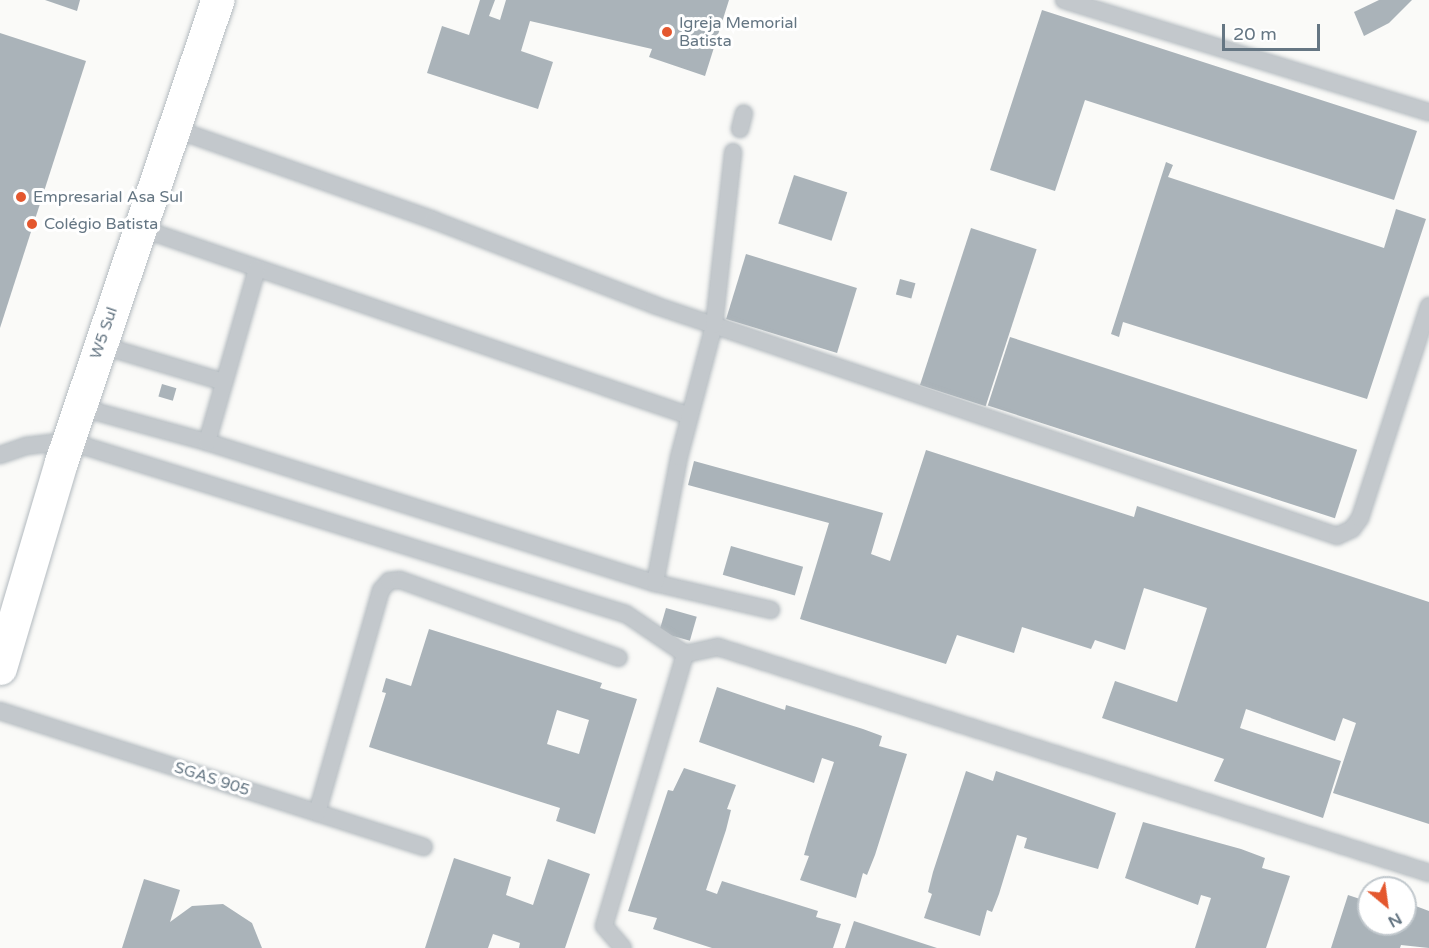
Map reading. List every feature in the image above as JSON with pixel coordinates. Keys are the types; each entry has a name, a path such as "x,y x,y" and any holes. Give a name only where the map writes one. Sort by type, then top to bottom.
{"main road":[{"name":"W5 Sul","path":"0,668 79,407 217,0"}],"lane":[{"path":"1064,0 1429,112"},
{"path":"175,129 433,220 714,325 1337,536 1352,529 1360,518 1429,306"},
{"path":"656,583 690,416 714,325 733,152"},
{"path":"140,228 690,416"},
{"path":"207,442 257,269"},
{"path":"100,345 225,382"},
{"path":"79,407 207,442 656,583 771,610"},
{"path":"0,455 26,446 68,441 626,614 685,654 718,647 1429,873"},
{"path":"317,813 381,590 389,581 400,580 619,658"},
{"path":"623,948 604,926 685,654"},
{"name":"SGAS 905","path":"0,711 424,847"}],"building":[{"path":"45,0 80,0 77,11"},
{"name":"Igreja Memorial Batista","path":"480,0 495,0 489,16 500,20 506,0 729,0 705,76 649,57 652,49 530,21 521,51 553,62 538,109 427,73 442,26 469,35"},
{"path":"1379,0 1412,0 1389,23 1364,36 1354,12"},
{"path":"1042,10 1417,131 1394,200 1085,100 1055,191 990,170"},
{"name":"Empresarial Asa Sul","path":"0,33 86,61 0,328"},
{"path":"1166,162 1173,165 1168,177 1384,248 1396,209 1426,219 1367,399 1123,322 1119,337 1111,334"},
{"path":"794,175 847,192 831,241 778,224"},
{"path":"971,228 1037,249 986,406 920,385"},
{"path":"746,254 857,288 837,353 726,319"},
{"path":"900,279 915,283 911,299 896,294"},
{"path":"1010,337 1357,450 1335,518 988,405"},
{"path":"162,384 176,388 173,401 158,396"},
{"path":"926,450 1134,517 1137,506 1429,602 1429,824 1333,793 1356,723 1343,718 1335,741 1246,709 1240,728 1341,761 1323,818 1214,781 1224,759 1102,718 1115,681 1177,702 1207,608 1144,588 1125,650 1095,640 1091,649 1022,627 1014,653 957,635 946,664 800,619 829,523 688,485 694,461 883,513 871,554 890,561"},
{"path":"731,546 803,567 795,596 723,575"},
{"path":"666,608 697,617 690,641 659,632"},
{"path":"429,629 602,683 600,688 637,699 595,834 556,821 560,808 369,747 386,693 382,692 386,678 411,686","holes":["557,710 589,720 579,754 547,744"]},
{"path":"717,687 785,710 786,705 863,729 882,736 879,746 907,754 875,855 867,875 863,873 856,898 800,880 809,856 804,855 834,762 822,758 814,783 699,742"},
{"path":"684,768 736,785 727,809 731,810 726,830 706,890 717,894 722,881 818,911 816,917 841,924 833,948 712,948 653,929 657,918 628,911 668,790 673,791"},
{"path":"966,771 993,781 996,771 1116,813 1098,869 1024,848 1027,838 1017,835 999,894 992,912 987,910 980,936 924,918 932,894 928,892 933,872"},
{"path":"1143,822 1241,849 1265,858 1262,868 1290,876 1266,948 1195,948 1211,898 1201,895 1198,905 1125,878"},
{"path":"454,858 511,877 506,895 533,905 548,859 590,874 565,948 519,948 520,943 493,934 488,948 425,948"},
{"path":"144,879 180,890 170,922 192,906 223,904 252,923 262,948 122,948"},
{"path":"1348,895 1357,898 1357,936 1417,936 1417,906 1429,911 1429,948 1401,945 1400,948 1331,948"},
{"path":"854,921 937,948 845,948"}],"place":[{"name":"Igreja Memorial Batista","path":"667,32"},
{"name":"Empresarial Asa Sul","path":"21,197"},
{"name":"Colégio Batista","path":"32,224"}]}
